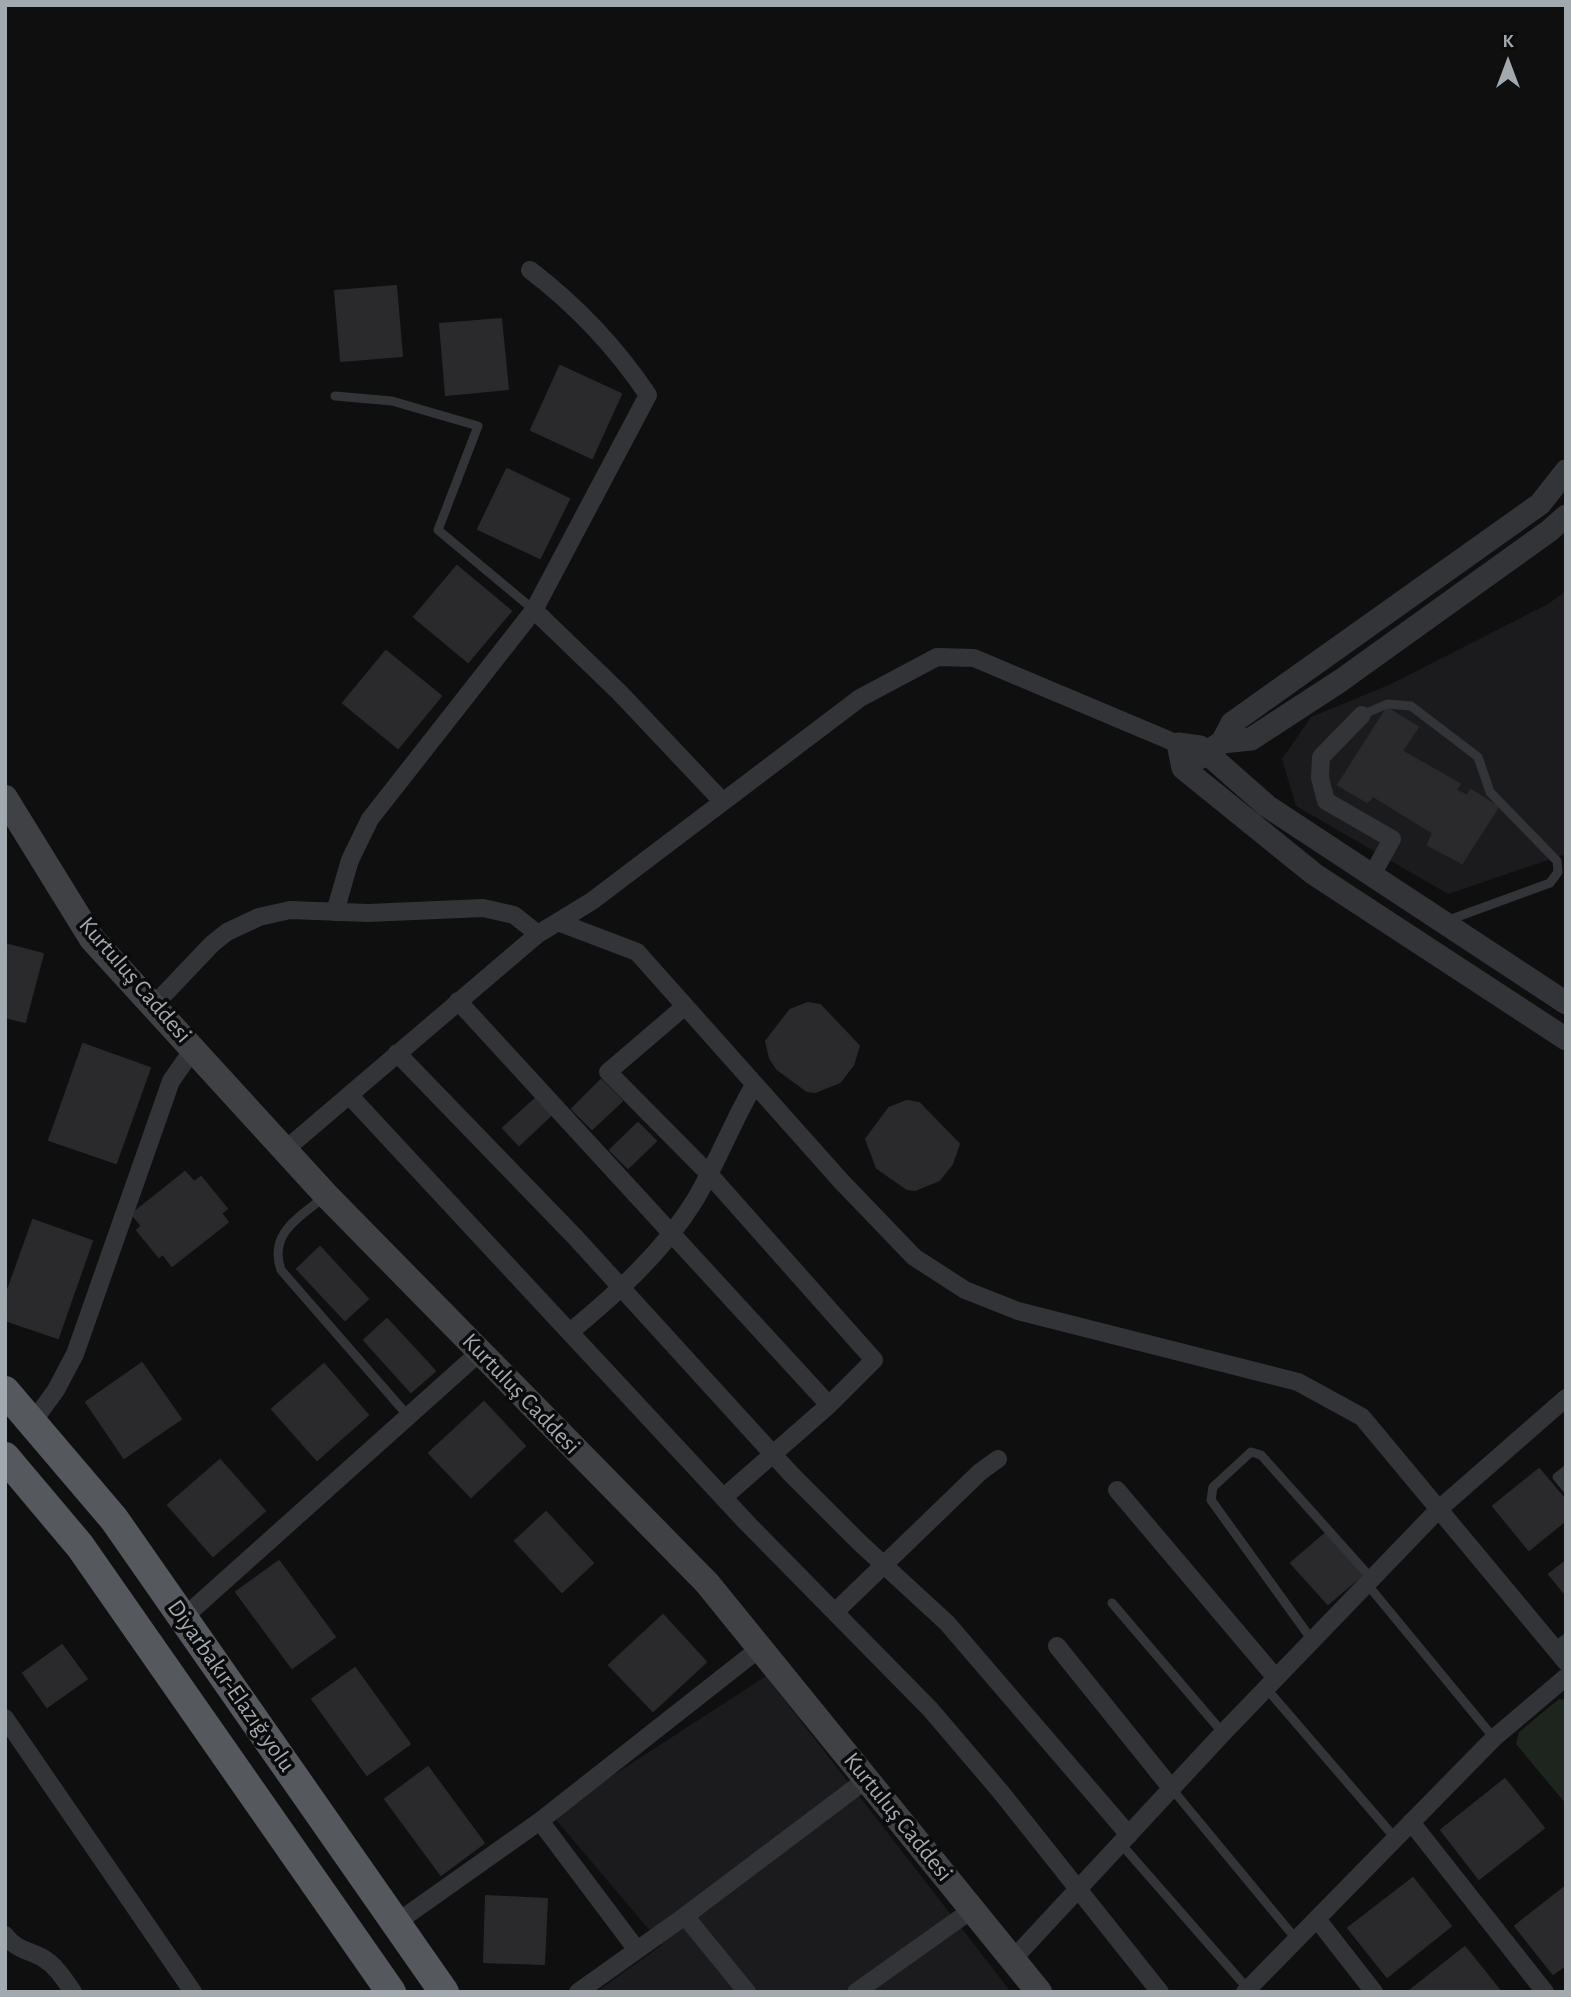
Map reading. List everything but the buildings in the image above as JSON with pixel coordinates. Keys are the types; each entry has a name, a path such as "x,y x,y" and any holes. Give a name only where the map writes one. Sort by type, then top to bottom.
{"highway":[{"name":"Diyarbakır-Elazığ yolu","path":"5,1391 114,1519 444,1992"},
{"name":"Diyarbakır-Elazığ yolu","path":"5,1457 80,1546 391,1992"}],"main road":[{"name":"Kurtuluş Caddesi","path":"5,798 92,939 326,1195 707,1583 1040,1992"}],"street":[{"path":"335,912 350,860 370,819 534,610 648,395 583,314 530,270"},
{"path":"1183,768 1214,747 1232,723 1540,504 1566,471"},
{"path":"286,1149 538,934 592,901 860,698 937,657 974,658 1178,744 1214,747 1251,739 1340,681 1566,516"},
{"path":"534,610 620,693 723,802"},
{"path":"1362,715 1321,757 1320,778 1326,800 1392,839 1371,877"},
{"path":"1178,744 1183,768 1314,874 1566,1039"},
{"path":"1214,747 1267,806 1566,1003"},
{"path":"154,1006 212,944 244,923 290,910 335,912 483,908 514,915 538,934"},
{"path":"558,922 637,952 754,1086 914,1257 965,1290 1018,1311 1298,1382 1362,1417 1439,1509 1560,1642 1566,1662"},
{"path":"458,1001 829,1405"},
{"path":"684,1007 608,1072 709,1174 874,1360 829,1405 724,1497"},
{"path":"32,1423 56,1391 75,1354 171,1081 194,1048"},
{"path":"397,1053 622,1289 773,1454 860,1544 954,1630 1125,1839"},
{"path":"570,1332 622,1289 671,1234 709,1174 754,1086"},
{"path":"349,1095 724,1497 966,1749 1160,1992"},
{"path":"183,1618 480,1352"},
{"path":"1014,1958 1223,1733 1439,1509 1566,1398"},
{"path":"836,1611 980,1472 998,1460"},
{"path":"1117,1490 1271,1683"},
{"path":"1058,1646 1172,1789"},
{"path":"396,1923 540,1821 760,1648"},
{"path":"1247,1990 1494,1738 1566,1677"},
{"path":"5,1718 193,1992"},
{"path":"578,1992 685,1916 867,1779"},
{"path":"540,1821 637,1950"},
{"path":"1411,1822 1545,1992"},
{"path":"856,1992 974,1909"},
{"path":"685,1916 747,1992"},
{"path":"1317,1919 1374,1992"},
{"path":"5,1935 12,1944 42,1957 57,1969 73,1992"}],"lane":[{"path":"335,396 392,401 478,426 438,530 534,610"},
{"path":"1362,715 1387,704 1410,706 1478,757 1490,792 1557,861 1558,872 1550,883 1441,923"},
{"path":"326,1195 283,1231 278,1245 278,1261 286,1277 409,1417"},
{"path":"1312,1640 1211,1500 1213,1487 1251,1452 1261,1455 1369,1581 1494,1738"},
{"path":"1566,1470 1557,1477 1566,1488"},
{"path":"1112,1603 1223,1733"},
{"path":"1271,1683 1395,1839"},
{"path":"1172,1789 1297,1939"},
{"path":"1125,1839 1247,1990"}],"shaded area":[{"path":"1566,591 1566,854 1448,894 1296,806 1282,759 1311,717 1391,684 1548,604"},
{"path":"766,1676 1011,1992 596,1992 662,1945 552,1815"},
{"path":"1559,1699 1566,1700 1566,1804 1516,1744 1519,1732"}]}
